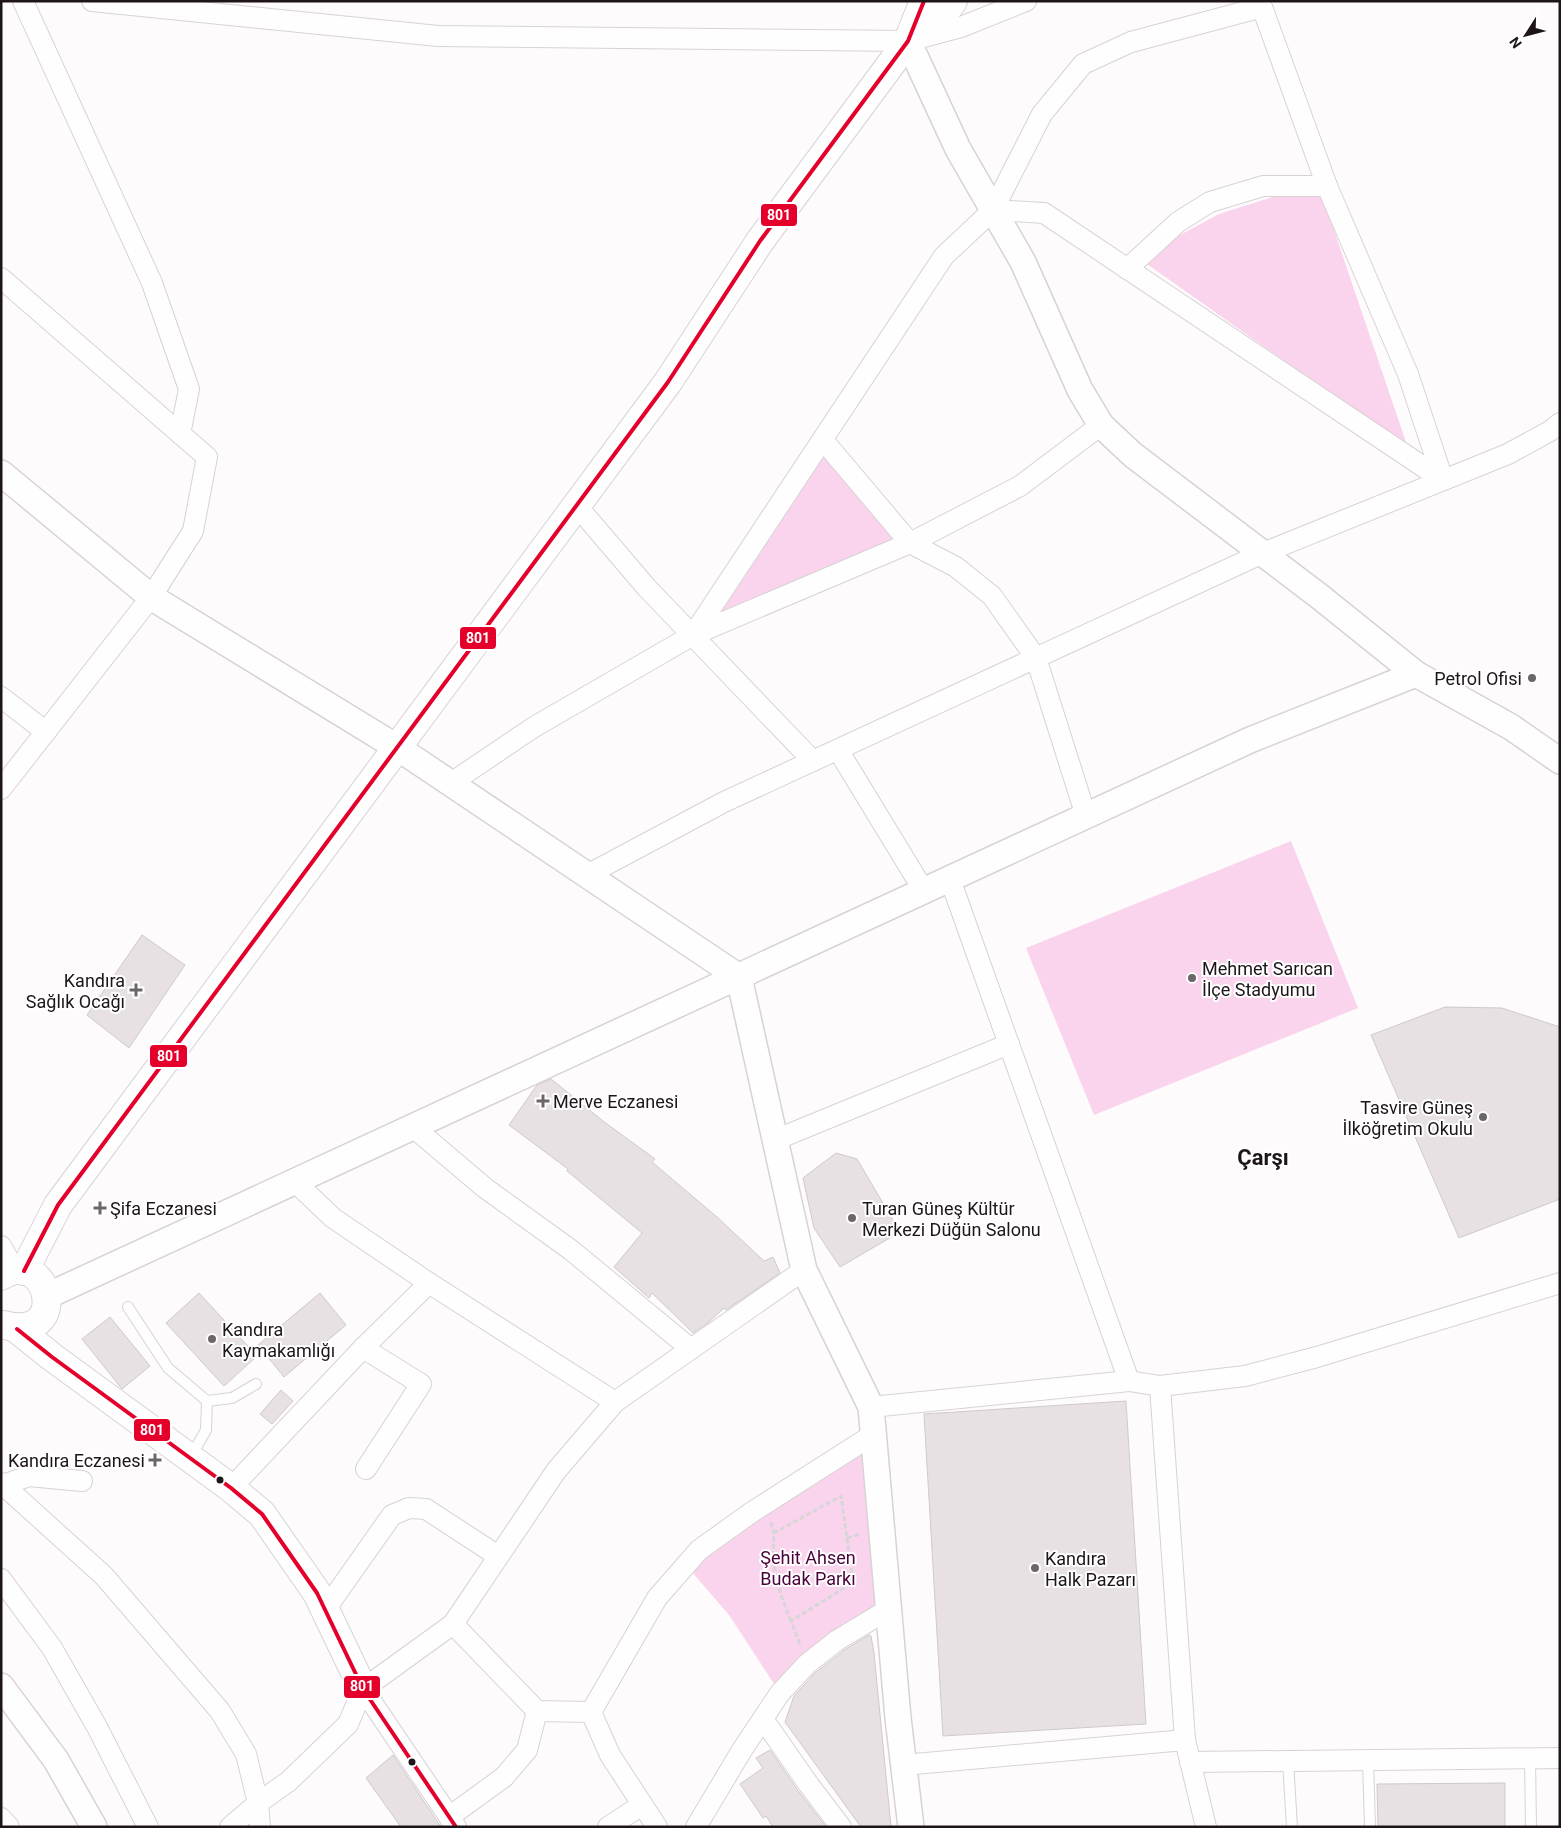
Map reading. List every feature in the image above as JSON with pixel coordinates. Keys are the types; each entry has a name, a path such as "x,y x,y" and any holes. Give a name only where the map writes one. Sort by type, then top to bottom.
{"main road":[{"path":"908,41 938,21 954,1"},
{"path":"6,1327 27,1327 36,1323 43,1315 47,1306 47,1296 43,1285 35,1276 13,1273 58,1205 668,382 760,241 908,41 922,2"},
{"path":"6,1327 52,1356 231,1488 262,1514 317,1593 363,1689"}],"street":[{"path":"23,1 152,283 189,389 180,434"},
{"path":"92,1 438,36 908,41 960,27 1026,1"},
{"path":"693,635 944,256 993,210 1042,114 1083,64 1131,42 1262,7 1326,186 1408,374 1443,480"},
{"path":"908,41 958,149 1023,262 1080,390 1101,426 1133,455 1319,596 1416,674 1511,727 1560,761"},
{"path":"1127,269 1178,222 1210,202 1263,186 1326,186"},
{"path":"993,210 1044,213 1443,480"},
{"path":"1,278 207,457 193,531 151,597 1,789"},
{"path":"587,875 724,802 1263,553 1508,454 1560,423"},
{"path":"451,783 534,727 693,635 910,543 1020,486 1101,426"},
{"path":"823,440 910,543 956,566 992,596 1036,658 1086,816"},
{"path":"1,473 151,597 398,748 739,977 804,1270 871,1407 903,1765 911,1827"},
{"path":"577,506 647,588 813,761"},
{"path":"47,1296 1250,740 1416,674"},
{"path":"1,697 46,732"},
{"path":"838,750 924,891"},
{"path":"950,879 1129,1381"},
{"path":"775,1140 1009,1044"},
{"path":"413,1126 485,1188 571,1250 691,1349"},
{"path":"294,1181 333,1218 615,1402"},
{"path":"1,1246 13,1273"},
{"path":"230,1827 258,1803 289,1781 348,1724 363,1689 453,1624 556,1470 615,1402 804,1270"},
{"path":"231,1488 363,1348 430,1283"},
{"path":"871,1407 1129,1381 1160,1386 1245,1376 1317,1357 1560,1283"},
{"path":"363,1348 421,1384 366,1469"},
{"path":"1160,1386 1185,1740 1206,1827"},
{"path":"591,1712 657,1598 699,1550 752,1512 874,1434"},
{"path":"2,1484 29,1476 82,1481"},
{"path":"2,1484 104,1576 220,1711 246,1754 258,1803 260,1827"},
{"path":"325,1610 392,1515 409,1508 426,1509 498,1556"},
{"path":"1,1579 52,1648 97,1727 148,1827"},
{"path":"696,1827 742,1750 780,1693 807,1664 836,1641 889,1609"},
{"path":"453,1624 537,1711 591,1712"},
{"path":"1,1686 56,1760 94,1827"},
{"path":"363,1689 452,1822 504,1777 527,1750 537,1711"},
{"path":"591,1712 610,1755 657,1827"},
{"path":"763,1718 809,1785 841,1827"},
{"path":"903,1765 1185,1740"},
{"path":"1190,1762 1560,1758"},
{"path":"608,1827 642,1805"},
{"path":"1,1818 9,1827"}],"lane":[{"path":"128,1307 168,1368 207,1401 232,1398 256,1384"},
{"path":"190,1458 206,1430 207,1401"},
{"path":"1530,1758 1531,1827"},
{"path":"1368,1760 1370,1827"},
{"path":"1288,1761 1292,1827"}],"path":[{"path":"791,1621 849,1585 852,1574 841,1496 774,1533 773,1551 777,1586 807,1664"}],"green space":[{"path":"1322,195 1408,448 1144,262 1167,242 1219,214 1276,196"},
{"path":"823,440 910,543 693,635"},
{"name":"Mehmet Sarıcan İlçe Stadyumu","path":"1291,841 1358,1008 1094,1115 1026,948"},
{"name":"Şehit Ahsen Budak Parkı","path":"874,1434 889,1609 780,1693 729,1615 686,1565"}],"building":[{"name":"Kandıra Sağlık Ocağı","path":"142,935 185,965 129,1048 87,1015"},
{"name":"Tasvire Güneş İlköğretim Okulu","path":"1445,1007 1502,1008 1560,1027 1560,1199 1459,1238 1371,1035"},
{"path":"551,1079 603,1121 655,1159 652,1162 717,1217 764,1261 773,1257 780,1273 726,1310 724,1308 693,1333 652,1293 649,1298 614,1267 642,1233 567,1171 568,1169 509,1125 537,1085"},
{"name":"Turan Güneş Kültür Merkezi Düğün Salonu","path":"836,1153 857,1159 900,1232 840,1267 814,1228 803,1178"},
{"name":"Kandıra Kaymakamlığı","path":"199,1293 257,1356 224,1386 166,1323"},
{"path":"320,1293 346,1325 284,1377 258,1345"},
{"path":"110,1317 150,1366 122,1389 82,1339"},
{"path":"281,1390 293,1401 272,1424 260,1414"},
{"name":"Kandıra Halk Pazarı","path":"1126,1401 1146,1724 943,1736 924,1414"},
{"path":"869,1635 871,1636 874,1653 891,1827 861,1827 785,1722 794,1696 815,1673 843,1651"},
{"path":"770,1750 826,1827 773,1827 766,1816 763,1818 740,1784 763,1768 756,1758"},
{"path":"393,1755 442,1827 401,1827 366,1778"},
{"path":"1505,1783 1505,1827 1378,1827 1377,1784"}],"transit line":[{"name":"801","path":"24,1271 58,1205 668,382 760,241 908,41 924,1"},
{"name":"801","path":"17,1329 52,1357 231,1488 262,1514 317,1593 363,1689 456,1827"}],"place":[{"name":"Petrol Ofisi","path":"1532,678"},
{"name":"Mehmet Sarıcan İlçe Stadyumu","path":"1192,978"},
{"name":"Kandıra Sağlık Ocağı","path":"136,990"},
{"name":"Merve Eczanesi","path":"543,1101"},
{"name":"Tasvire Güneş İlköğretim Okulu","path":"1483,1117"},
{"name":"Şifa Eczanesi","path":"100,1208"},
{"name":"Turan Güneş Kültür Merkezi Düğün Salonu","path":"852,1218"},
{"name":"Kandıra Kaymakamlığı","path":"212,1339"},
{"name":"Kandıra Eczanesi","path":"155,1460"},
{"name":"Kandıra Halk Pazarı","path":"1035,1568"}],"district":[{"name":"Çarşı","path":"1263,1157"}]}
